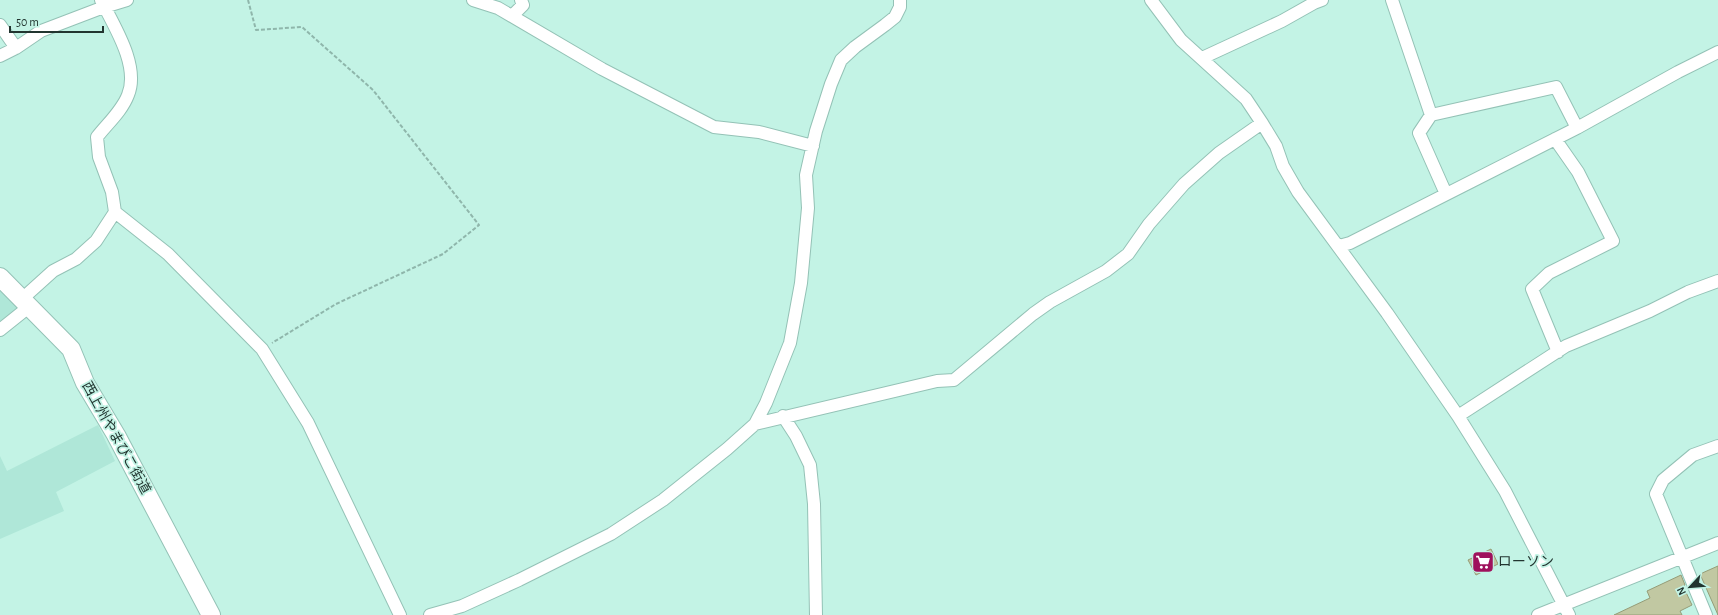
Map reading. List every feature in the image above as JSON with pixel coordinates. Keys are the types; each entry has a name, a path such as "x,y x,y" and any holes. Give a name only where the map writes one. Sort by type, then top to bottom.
{"highway":[{"name":"西上州やまびこ街道","path":"0,277 71,349 86,383 116,435 211,615"}],"street":[{"path":"0,56 16,48 41,31 102,3 127,0"},
{"path":"472,0 498,8 602,69 714,127 759,132 813,146"},
{"path":"512,16 523,5 521,0"},
{"path":"430,615 462,606 519,580 611,534 663,500 727,449 755,424 766,403 790,343 801,283 808,208 806,175 831,84 841,60 855,47 886,26 895,17 900,7 900,0"},
{"path":"1151,0 1181,40 1246,100 1262,123 1276,146 1283,166 1298,192 1339,246 1458,416 1506,491 1566,610"},
{"path":"1202,58 1282,21 1322,0"},
{"path":"1392,0 1431,115"},
{"path":"0,330 53,271 76,259 96,241 115,212 112,192 100,157 97,137 128,96 132,80 125,47 102,3"},
{"path":"0,25 16,48"},
{"path":"1339,246 1350,243 1577,128 1678,72 1718,52"},
{"path":"1446,194 1419,133 1431,115 1556,87 1577,128"},
{"path":"755,424 783,416 937,381 954,380 1033,314 1050,302 1106,271 1128,254 1149,224 1184,184 1219,153 1262,123"},
{"path":"1554,139 1578,172 1613,241 1549,273 1532,289 1558,352"},
{"path":"115,212 168,254 262,349 308,422 400,615"},
{"path":"1458,416 1566,346 1650,311 1688,292 1718,281"},
{"path":"783,416 796,436 810,465 814,504 816,615"},
{"path":"1706,615 1656,494 1663,480 1692,455 1718,446"},
{"path":"1538,615 1566,610 1682,557 1718,543"}],"path":[{"path":"248,0 256,30 302,27 373,90 479,225 443,254 336,304 262,349"}],"shaded area":[{"path":"0,291 19,309 0,324"},
{"path":"98,425 115,461 56,492 64,511 0,539 0,456 7,471"}],"building":[{"name":"ローソン","path":"1491,549 1498,564 1476,575 1468,560"},
{"path":"1718,566 1718,615 1700,574"},
{"path":"1681,575 1685,585 1683,586 1692,605 1680,611 1682,615 1614,615 1650,598 1647,591"}],"place":[{"name":"ローソン","path":"1483,562"}]}
